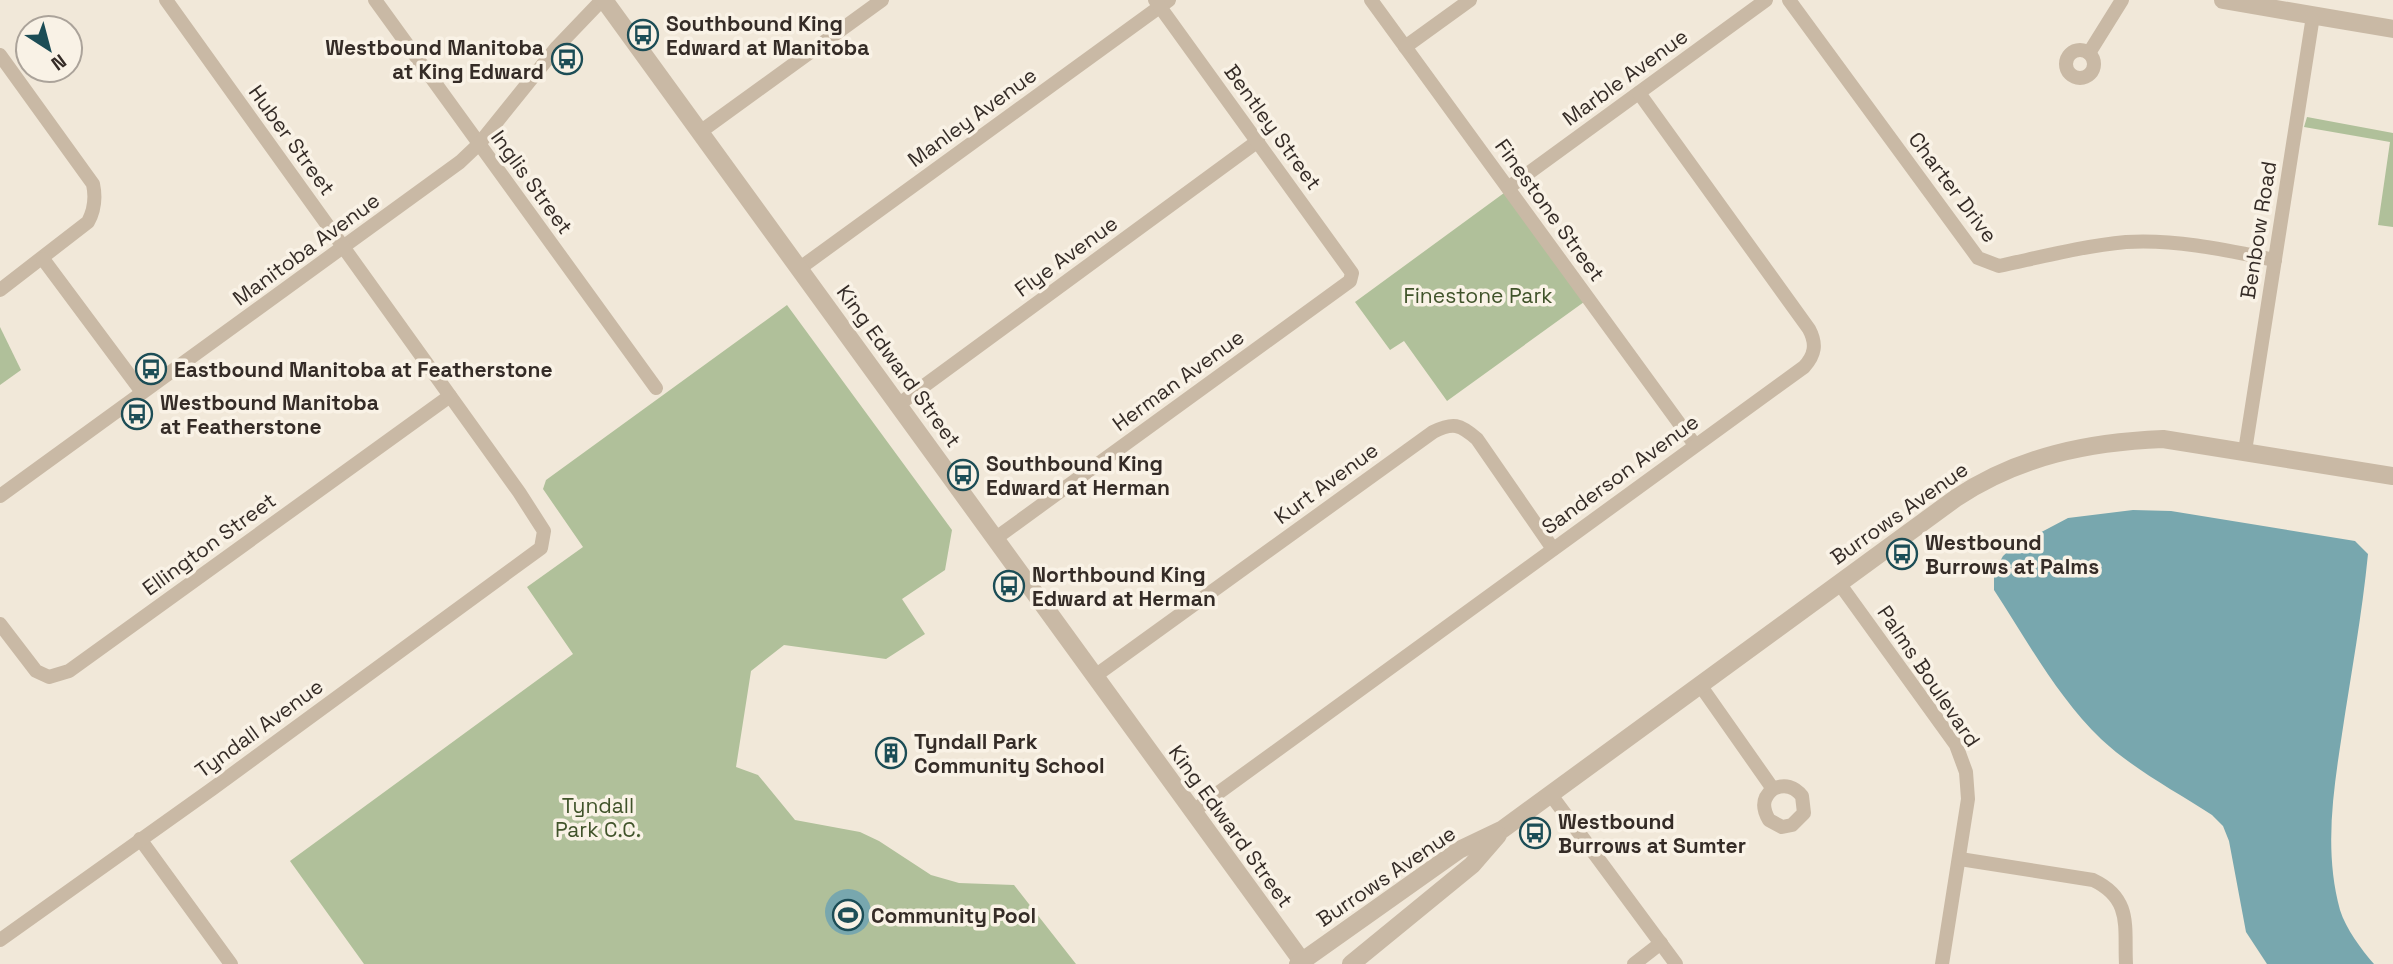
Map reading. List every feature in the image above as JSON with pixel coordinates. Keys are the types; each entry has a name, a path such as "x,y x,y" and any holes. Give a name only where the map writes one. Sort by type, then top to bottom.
{"street":[{"name":"Huber Street","path":"166,0 519,492 544,531 541,548"},
{"name":"Inglis Street","path":"375,0 656,388"},
{"name":"Manitoba Avenue","path":"0,496 460,162 479,144 557,47 603,0"},
{"name":"King Edward Street","path":"603,0 996,538 1301,963"},
{"path":"700,132 882,0"},
{"name":"Finestone Street","path":"1371,0 1695,445"},
{"path":"1405,47 1469,0"},
{"name":"Marble Avenue","path":"1508,188 1766,0"},
{"name":"Charter Drive","path":"1790,0 1978,258 1985,262 1999,266 2127,242 2203,246 2275,260"},
{"path":"2089,52 2122,0"},
{"path":"2223,0 2393,29"},
{"name":"Bentley Street","path":"1161,2 1352,274 1350,281"},
{"name":"Manley Avenue","path":"800,268 1161,2"},
{"name":"Benbow Road","path":"2245,451 2313,16"},
{"path":"0,55 93,184 94,192 93,213 88,222 0,290"},
{"name":"Sanderson Avenue","path":"1192,811 1804,368 1811,359 1815,349 1814,339 1639,93"},
{"name":"Flye Avenue","path":"898,405 1258,141"},
{"path":"43,259 142,392"},
{"name":"Herman Avenue","path":"996,538 1350,281"},
{"name":"Ellington Street","path":"0,624 36,671 49,677 69,671 450,396"},
{"name":"Kurt Avenue","path":"1095,676 1433,432 1446,426 1464,427 1477,439 1553,549"},
{"name":"Burrows Avenue","path":"1301,963 1459,850 1503,829 1551,795 1974,486 2014,466 2055,452 2129,440 2163,439 2393,476"},
{"name":"Tyndall Avenue","path":"2,934 212,789 541,548"},
{"name":"Palms Boulevard","path":"1839,583 1956,745 1966,772 1968,799 1942,964"},
{"path":"1700,685 1773,789"},
{"path":"1551,795 1676,964"},
{"name":"Burrows Avenue","path":"1351,964 1472,865 1503,829"},
{"path":"140,839 231,964"},
{"path":"1960,859 2093,880 2104,886 2124,911 2126,964"},
{"path":"1634,964 1661,943"}],"green space":[{"path":"2307,117 2393,133 2393,227 2378,225 2390,142 2304,127"},
{"name":"Finestone Park","path":"1504,193 1584,302 1447,401 1404,341 1390,350 1355,302"},
{"name":"Tyndall Park C.C.","path":"787,305 952,530 945,570 902,599 925,634 886,659 784,645 751,671 736,767 758,775 795,820 860,832 879,841 931,875 959,883 1014,885 1076,964 364,964 290,861 573,654 527,587 583,547 543,489 546,480"},
{"path":"0,327 21,370 0,385"}],"water":[{"path":"2133,510 2171,511 2355,541 2368,554 2336,778 2331,844 2340,910 2354,939 2374,964 2267,964 2246,932 2229,841 2223,826 2212,815 2113,750 2085,723 2057,687 1994,590 1994,572 2003,556 2013,547 2068,518"},
{"name":"Community Pool","path":"848,889 864,896 871,912 864,928 848,935 832,928 825,912 832,896"}],"place":[{"name":"Southbound King Edward at Manitoba","path":"643,35"},
{"name":"Westbound Manitoba at King Edward","path":"567,59"},
{"name":"Eastbound Manitoba at Featherstone","path":"151,369"},
{"name":"Westbound Manitoba at Featherstone","path":"137,414"},
{"name":"Southbound King Edward at Herman","path":"963,475"},
{"name":"Westbound Burrows at Palms","path":"1902,554"},
{"name":"Northbound King Edward at Herman","path":"1009,586"},
{"name":"Tyndall Park Community School","path":"891,753"},
{"name":"Westbound Burrows at Sumter","path":"1535,833"},
{"name":"Community Pool","path":"848,915"}]}
